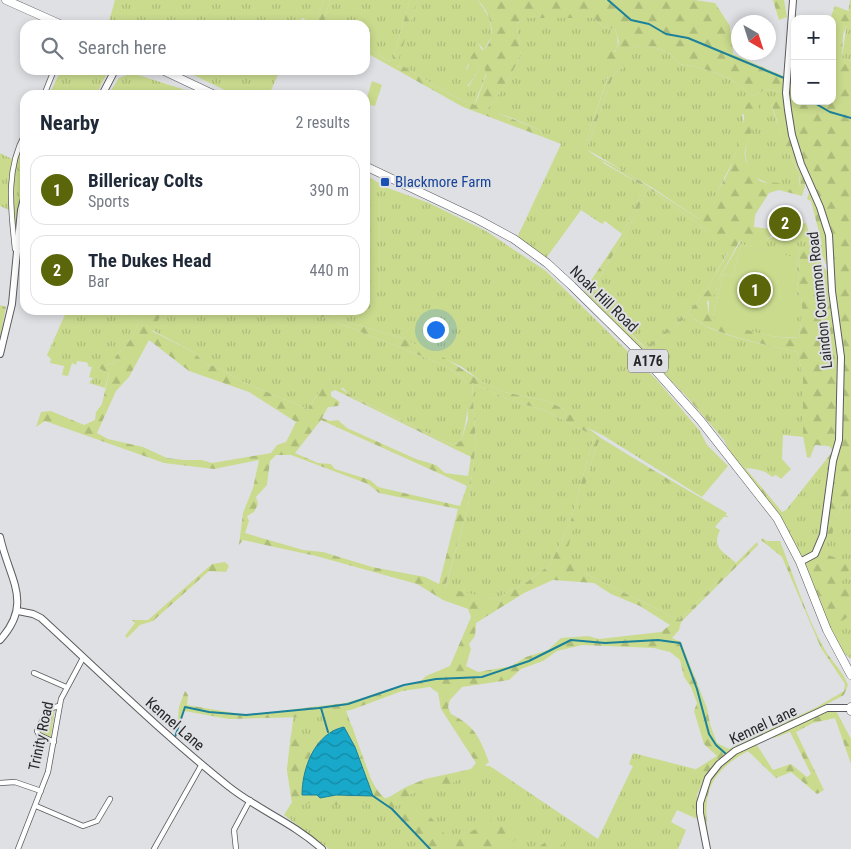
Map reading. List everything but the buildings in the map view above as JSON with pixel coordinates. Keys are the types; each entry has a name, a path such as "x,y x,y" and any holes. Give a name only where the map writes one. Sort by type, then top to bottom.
{"main road":[{"path":"6,0 51,20"},
{"path":"173,75 204,90"},
{"name":"Noak Hill Road","path":"370,168 496,229 538,256 572,286 641,354 700,420 777,518 800,562 818,610 851,675"},
{"name":"Noak Hill Road","path":"838,648 851,665"}],"street":[{"name":"Laindon Common Road","path":"793,0 786,93 792,135 829,235 832,291 841,357 838,440 833,461 824,535 815,554 800,562"},
{"path":"46,90 52,75"},
{"path":"105,90 113,75"},
{"path":"17,259 10,198 14,161 20,143"},
{"path":"0,354 12,304 20,222"},
{"path":"0,536 19,601 18,611 9,631 0,640"},
{"name":"Kennel Lane","path":"18,611 41,618 155,725 229,787 290,823 322,849"},
{"name":"Trinity Road","path":"18,849 36,806 52,759 59,706 66,687 84,658"},
{"path":"34,673 66,687"},
{"path":"54,742 39,735 37,731 48,709 59,706"},
{"name":"Kennel Lane","path":"707,849 700,813 700,803 708,778 718,764 735,751 827,708 851,709"},
{"path":"154,849 202,764"},
{"path":"0,783 15,782 41,790"},
{"path":"36,806 83,826 97,820 110,799"},
{"path":"236,849 234,830 250,800"}],"green space":[{"path":"115,0 324,0 316,20 302,18 301,20 109,20"},
{"path":"324,0 330,0 324,20 316,20"},
{"path":"330,0 410,0 392,61 386,60 370,49 370,20 324,20"},
{"path":"410,0 418,0 396,67 403,66 451,95 475,105 486,76 484,62 464,91 460,88 462,77 469,65 468,62 479,44 481,49 484,50 491,38 492,31 489,18 478,0 695,0 715,3 730,26 731,60 747,60 791,79 791,105 836,105 836,15 832,15 835,6 851,12 851,22 848,22 843,35 842,58 851,61 851,491 835,519 832,536 821,543 832,463 825,461 833,451 829,446 815,445 810,458 807,457 803,436 803,375 797,352 723,333 697,321 690,314 648,349 708,414 738,458 748,469 746,469 774,502 771,505 731,454 724,440 686,396 584,291 622,234 645,187 582,149 626,172 699,219 730,169 745,109 752,100 758,105 761,114 746,148 745,158 747,162 761,181 791,188 800,187 798,170 784,143 771,105 773,101 782,98 786,99 786,93 765,89 755,96 718,73 679,64 675,58 662,50 646,46 630,48 624,51 624,66 613,76 587,148 585,147 586,141 608,77 598,65 594,51 607,50 615,52 619,42 615,29 603,27 594,18 524,18 517,24 520,55 511,75 487,109 540,130 543,137 463,107 370,55 370,49 386,60 392,61","holes":["807,179 811,187 807,199 811,201 822,244 819,248 826,264 830,267 830,275 822,265 814,243 798,250 800,261 797,289 802,306 799,337 788,338 766,335 709,315 707,302 716,293 718,280 739,242 743,239 766,239 771,237 770,229 754,227 755,215 769,193 779,190 802,196","648,188 705,229 728,253 710,283 708,290 690,310 645,348 592,296 591,291 626,234"]},
{"path":"418,0 478,0 490,19 492,36 484,50 479,44 466,69 468,87 484,61 486,67 485,78 475,105 451,95 403,66 395,67"},
{"path":"773,0 784,0 787,17 779,20"},
{"path":"851,0 851,61 842,58"},
{"path":"524,18 594,18 603,27 615,29 618,42 617,47 612,54 598,65 608,76 586,141 587,148 613,76 624,66 623,51 637,46 654,47 675,58 679,64 724,76 755,96 765,89 786,93 786,99 771,105 784,142 799,174 800,188 796,189 773,183 769,184 755,177 745,155 748,140 757,121 742,114 744,125 733,161 712,202 699,219 651,187 588,150 605,164 645,187 622,234 605,221 602,224 581,210 544,261 516,240 561,144 543,137 540,130 487,109 511,75 520,55 517,24"},
{"path":"59,75 106,75 98,90 51,90"},
{"path":"127,75 138,75 185,90 111,90 119,78"},
{"path":"193,75 278,75 271,90 225,90"},
{"path":"372,81 382,85 375,106 370,105 369,90"},
{"path":"20,146 20,220 14,250 9,210 0,206 0,153 14,160"},
{"path":"370,177 385,187 429,203 486,231 546,271 656,379 700,431 707,445 728,466 702,497 604,436 586,427 560,407 546,401 505,392 481,381 462,367 402,338 347,322 332,315 370,315"},
{"path":"648,188 705,229 728,252 708,290 690,310 646,348 592,296 591,291 626,234"},
{"path":"806,223 813,244 798,250 800,261 797,289 800,294 802,306 799,337 778,337 752,332 727,324 717,320 709,315 709,298 716,293 718,280 742,239 766,239 783,235 783,232 795,230 794,224","holes":["741,244 798,259 789,293 800,296 713,317 723,274 733,276"]},
{"path":"741,244 798,258 790,293 801,296 791,336 713,317 723,274 733,276"},
{"path":"0,305 6,307 0,337"},
{"path":"690,314 708,328 756,343 797,352 803,375 805,437 783,435 782,459 791,469 781,479 776,475 772,477 763,471 744,466 707,414 648,349"},
{"path":"65,315 132,315 139,322 131,339 115,357 116,363 107,365 77,361 76,365 72,363 68,376 62,375 64,366 50,363 51,359 47,355"},
{"path":"132,315 161,315 152,331 195,353 206,365 215,366 241,381 308,409 325,383 332,382 350,395 452,445 461,441 468,419 465,379 446,366 318,315 332,315 347,322 402,338 443,357 481,381 505,392 546,401 560,407 601,438 729,517 725,517 599,441 593,456 566,555 586,574 679,620 757,542 758,545 681,622 679,630 672,638 681,642 707,708 710,724 717,743 729,749 817,707 844,691 845,684 821,648 782,557 761,540 762,538 767,541 780,541 818,637 848,685 844,695 720,760 706,775 693,771 717,756 704,744 694,711 697,703 691,687 684,677 680,660 670,652 654,648 582,645 557,651 543,661 521,669 509,680 462,687 450,700 448,707 451,714 466,723 476,734 489,762 471,777 459,779 449,785 430,787 409,795 392,809 380,801 332,805 292,802 287,770 291,734 312,754 302,777 317,795 328,798 371,787 349,734 352,726 373,784 386,799 406,787 425,779 471,769 476,763 441,709 438,693 430,687 402,691 351,710 305,717 229,719 184,711 177,732 179,707 185,691 188,695 187,705 246,715 345,703 420,682 426,676 450,666 471,617 468,609 443,600 417,584 316,556 243,540 239,545 243,513 253,488 259,460 214,469 164,463 45,421 36,427 41,412 51,411 84,425 95,420 96,412 102,404 109,374 97,367 89,367 87,362 100,360 107,365 116,363 115,357 131,339 139,322","holes":["149,340 189,371 249,392 296,422 286,442 277,445 271,453 212,463 202,460 167,458 143,447 108,439 97,433 116,391 129,377","472,383 515,402 544,410 594,436 571,520 550,565 524,584 495,599 445,588 468,507 476,443","335,390 471,457 468,476 445,473 436,465 416,459 347,428 338,420 330,421 322,418 328,407 338,406 340,402 331,396 331,392","321,420 467,486 460,506 378,487 370,480 335,469 331,464 318,463 295,453","276,455 291,455 368,484 379,493 458,509 439,584 425,577 372,567 323,552 303,550 245,533 249,521 247,516 254,512 258,504 256,497 267,485 270,461","553,580 594,583 611,594 640,606 670,625 661,632 599,639 588,636 561,638 548,650 526,657 511,666 478,672 466,666 471,649 469,644 475,636 476,623 524,593"]},
{"path":"161,315 318,315 446,366 465,379 467,410 461,441 452,445 350,395 343,388 321,389 308,409 241,381 215,366 206,365 195,353 152,330"},
{"path":"92,367 97,367 109,374 105,388 89,383 93,378 89,377"},
{"path":"472,383 515,402 544,410 594,436 571,520 550,565 524,584 495,599 445,589 468,507 476,443"},
{"path":"600,439 727,513 715,527 720,530 717,541 720,549 736,563 679,620 586,574 565,555 593,456"},
{"path":"825,461 832,463 835,527 835,519 851,491 851,659 838,648 800,562 768,507 774,502 782,512 786,510"},
{"path":"815,554 825,554 851,563 851,567 841,583 851,596 851,615 827,630 800,562"},
{"path":"225,562 229,566 226,572 209,571 153,621 140,625 127,638 125,636 135,623 132,620 148,620 212,564"},
{"path":"344,705 371,779 382,800 434,778 472,773 479,765 490,766 598,839 633,766 629,764 633,753 695,769 694,771 706,775 697,795 702,821 677,810 671,822 686,830 678,849 329,849 284,815 292,802 287,770 294,711","holes":["324,737 320,798 319,743"]},
{"path":"55,709 50,738 41,734 39,730 50,710"},
{"path":"835,709 851,739 851,764 835,718 813,723 796,732 824,790 817,794 791,772 776,778 748,751 733,760 722,770 714,780 709,791 707,817 710,849 707,849 703,816 704,793 706,783 718,764 755,742 773,770 791,764 807,777 811,774 790,732 774,738 772,734 818,712"},
{"path":"411,810 429,816 439,826 450,843 496,818 504,827 520,827 521,834 506,849 426,849 394,817 396,814"},
{"path":"551,838 564,842 557,849 536,849"}],"water":[{"path":"344,727 355,747 373,796 336,795 320,798 317,795 302,795 304,774 312,753 325,736"}],"waterway":[{"path":"608,0 631,20 649,24 666,34 688,38 784,78"},
{"path":"818,105 830,112 851,118"},
{"path":"175,737 185,707 209,712 246,715 348,704 404,685 436,679 482,677 529,661 571,640 605,643 658,640 680,643 697,689 709,734 716,745 726,754"},
{"path":"321,708 328,732"},
{"path":"373,796 392,809 430,849"}],"place":[{"name":"Blackmore Farm","path":"385,182"},
{"name":"The Dukes Head","path":"785,223"},
{"name":"Billericay Colts","path":"755,290"}]}
